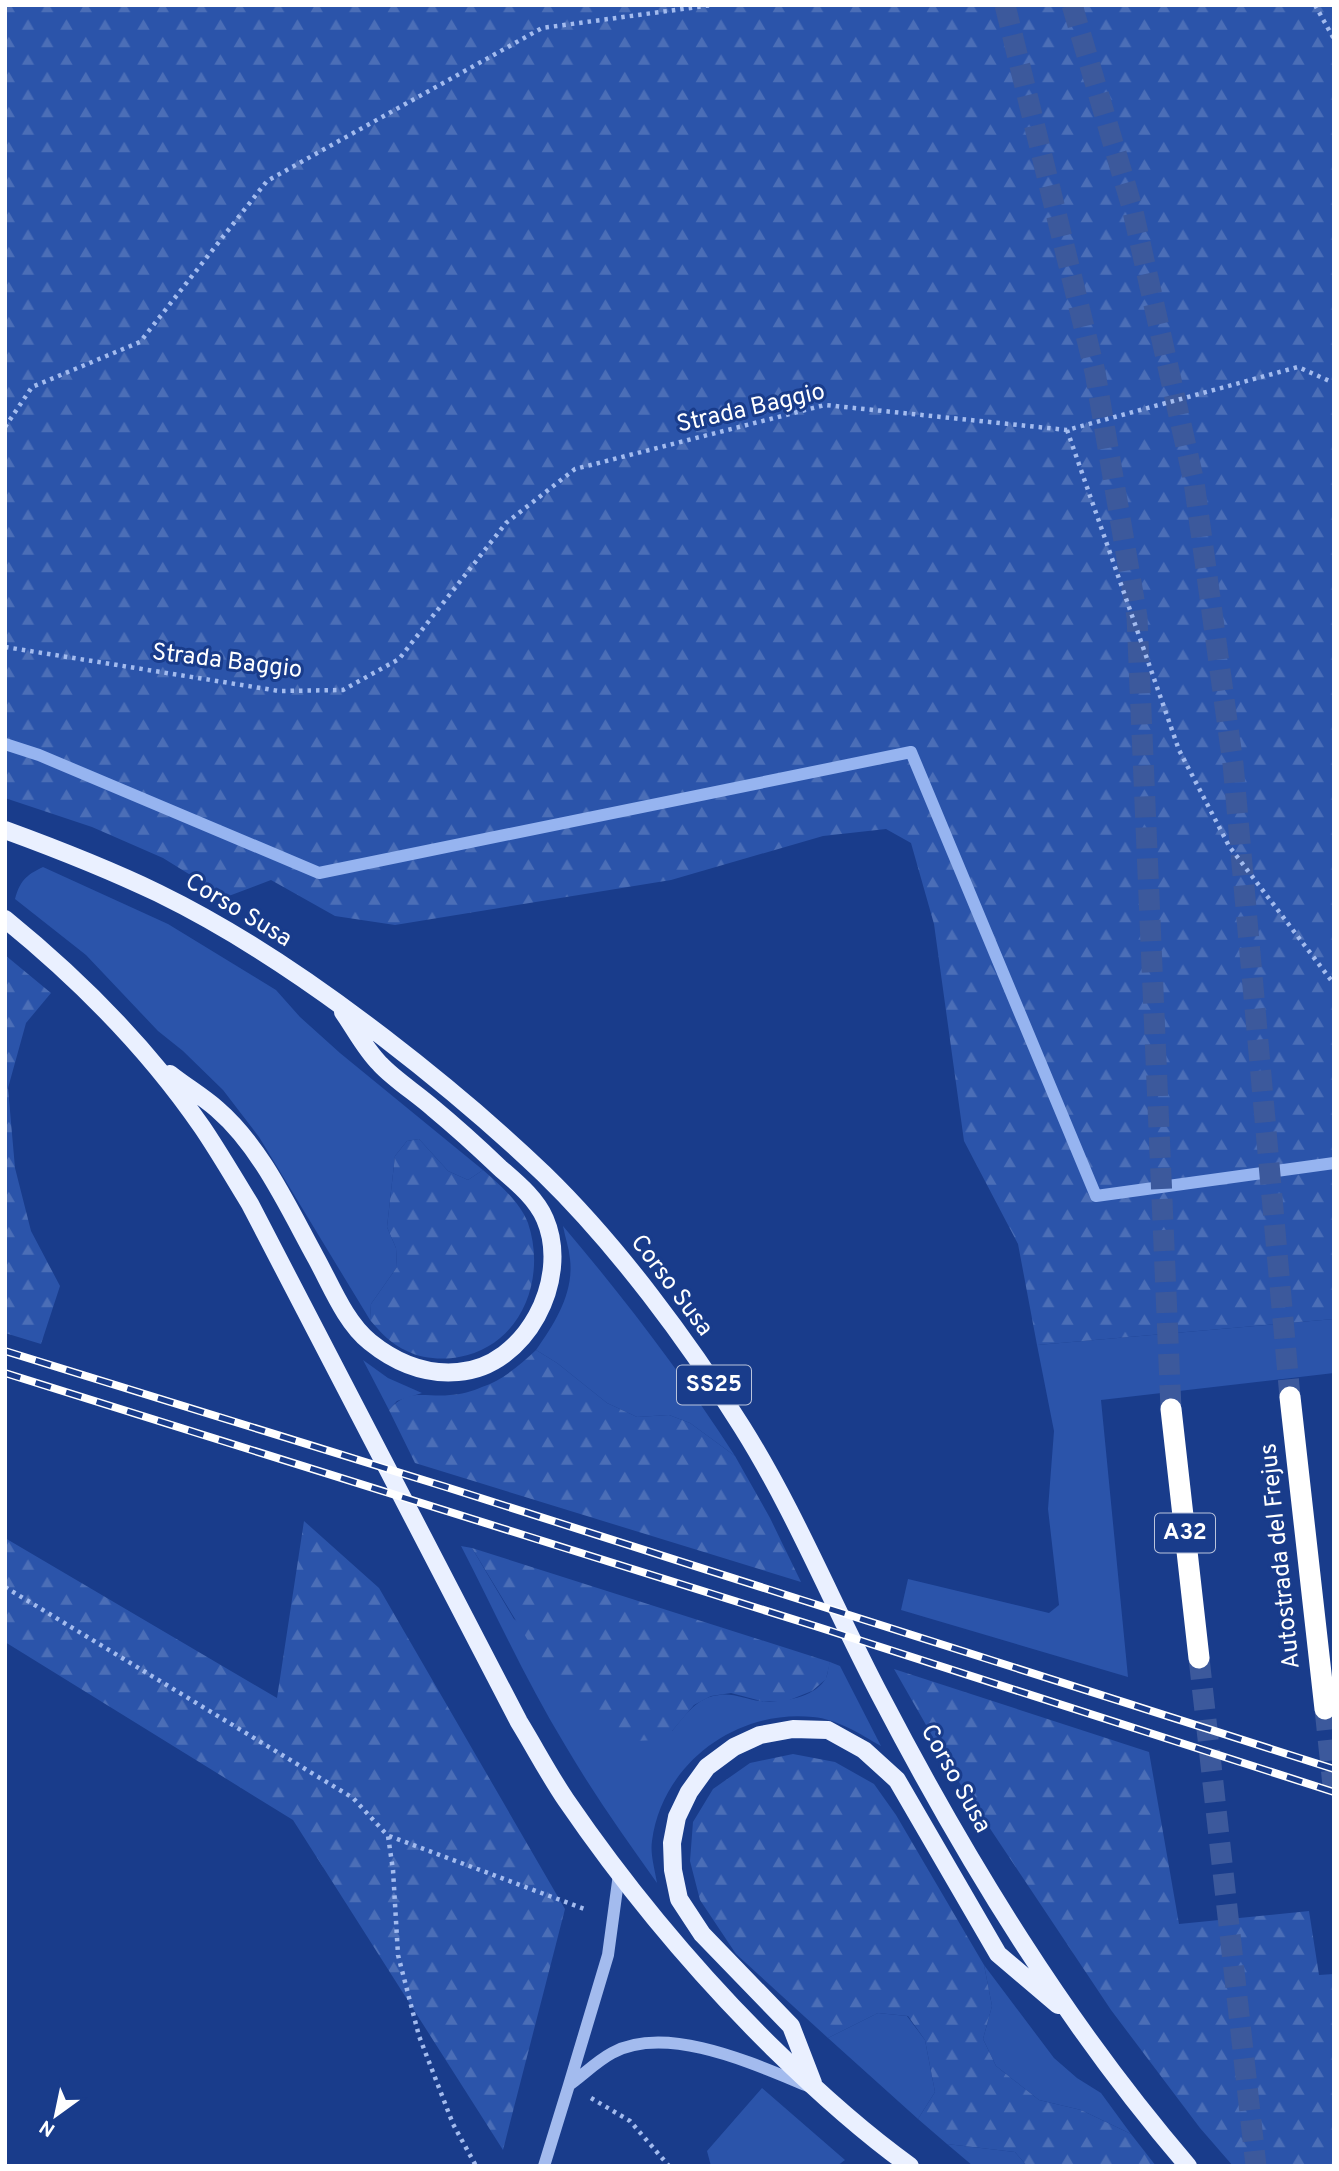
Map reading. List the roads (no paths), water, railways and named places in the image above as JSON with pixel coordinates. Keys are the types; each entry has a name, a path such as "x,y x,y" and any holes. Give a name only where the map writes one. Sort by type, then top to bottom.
{"highway":[{"name":"Autostrada del Frejus","path":"1290,1397 1325,1709"},
{"name":"A32","path":"1171,1409 1199,1658"}],"main road":[{"name":"Corso Susa","path":"5,830 80,857 162,895 252,946 333,998 490,1124 547,1177 611,1247 686,1345 743,1429 796,1525 879,1694 934,1797 997,1903 1074,2018 1188,2166"},
{"path":"5,919 55,959 103,1005 155,1064 203,1127 250,1204 519,1722 564,1798 619,1874 682,1953 748,2023 815,2089 879,2144 910,2166"},
{"path":"155,1064 217,1109 245,1140 273,1181 349,1317 367,1339 392,1359 421,1370 459,1372 492,1362 515,1343 535,1319 548,1294 553,1244 545,1218 526,1192 453,1124 379,1063 333,998"},
{"path":"815,2089 791,2026 702,1934 679,1899 673,1870 672,1843 677,1817 689,1792 707,1767 734,1747 760,1735 793,1729 828,1730 864,1750 897,1780 998,1954 1074,2018"}],"street":[{"path":"544,2166 608,1955 619,1874"},
{"path":"569,2085 613,2052 643,2043 679,2044 736,2056 815,2089"}],"waterway":[{"path":"5,744 39,755 319,873 911,752 1096,1196 1334,1163"}],"tunnel":[{"path":"1005,5 1095,372 1137,617 1171,1409"},
{"path":"1072,5 1132,207 1194,482 1233,764 1290,1397"},
{"path":"1199,1658 1256,2166"},
{"path":"1325,1709 1334,1795"}],"railway":[{"path":"5,1351 446,1487 1334,1769"},
{"path":"5,1373 818,1627 1334,1792"}]}
